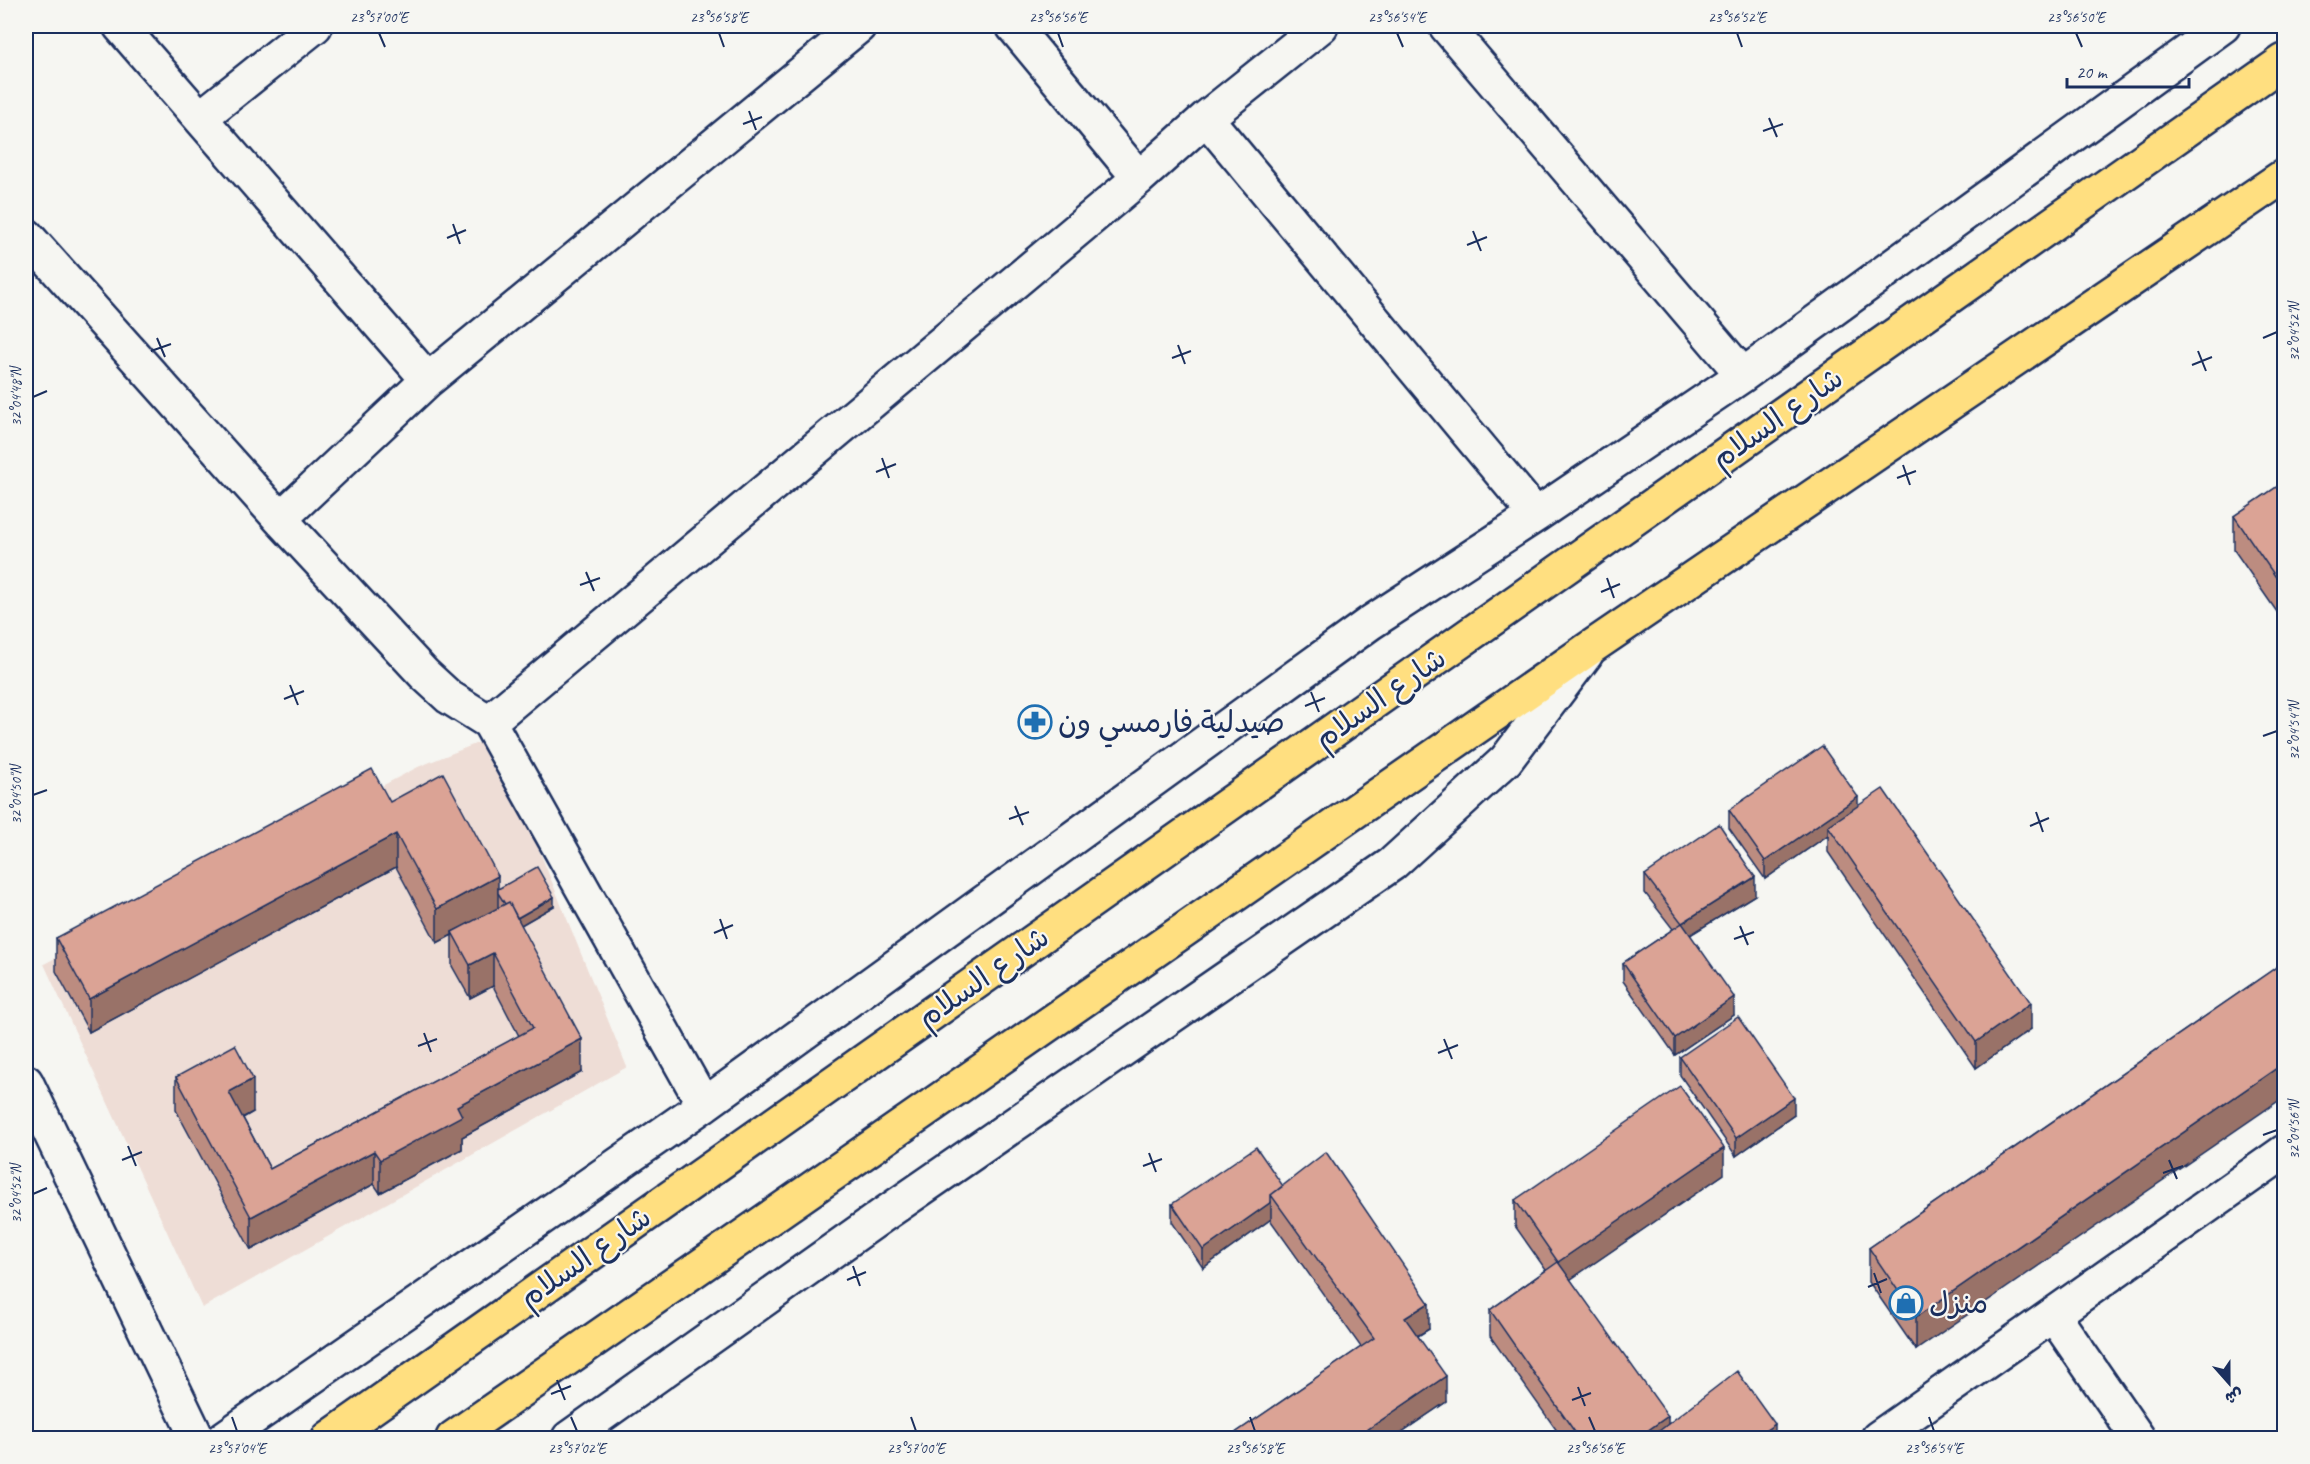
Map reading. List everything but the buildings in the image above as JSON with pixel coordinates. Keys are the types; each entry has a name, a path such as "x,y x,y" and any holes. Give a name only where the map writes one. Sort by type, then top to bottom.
{"highway":[{"name":"شارع السلام","path":"329,1438 2284,61"},
{"path":"453,1438 1590,648 2284,176"}],"street":[{"path":"120,26 428,380"},
{"path":"200,118 315,26"},
{"path":"280,519 428,380 859,26"},
{"path":"1013,26 1139,178"},
{"path":"489,722 1139,178 1206,118 1322,26"},
{"path":"1446,26 1743,375"},
{"path":"224,1438 704,1105 1370,623 1536,515 1743,375 2223,26"},
{"path":"1206,118 1536,515"},
{"path":"26,235 280,519 424,674 449,697 489,722 704,1105"},
{"path":"569,1438 883,1215 1392,864 1506,760 1590,648"},
{"path":"26,1082 197,1438"},
{"path":"1878,1438 2284,1152"},
{"path":"2054,1316 2138,1438"}],"shaded area":[{"path":"490,738 496,744 627,1067 202,1308 44,964 418,767"}],"place":[{"name":"صيدلية فارمسي ون","path":"1035,722"},
{"name":"منزل","path":"1906,1303"}]}
